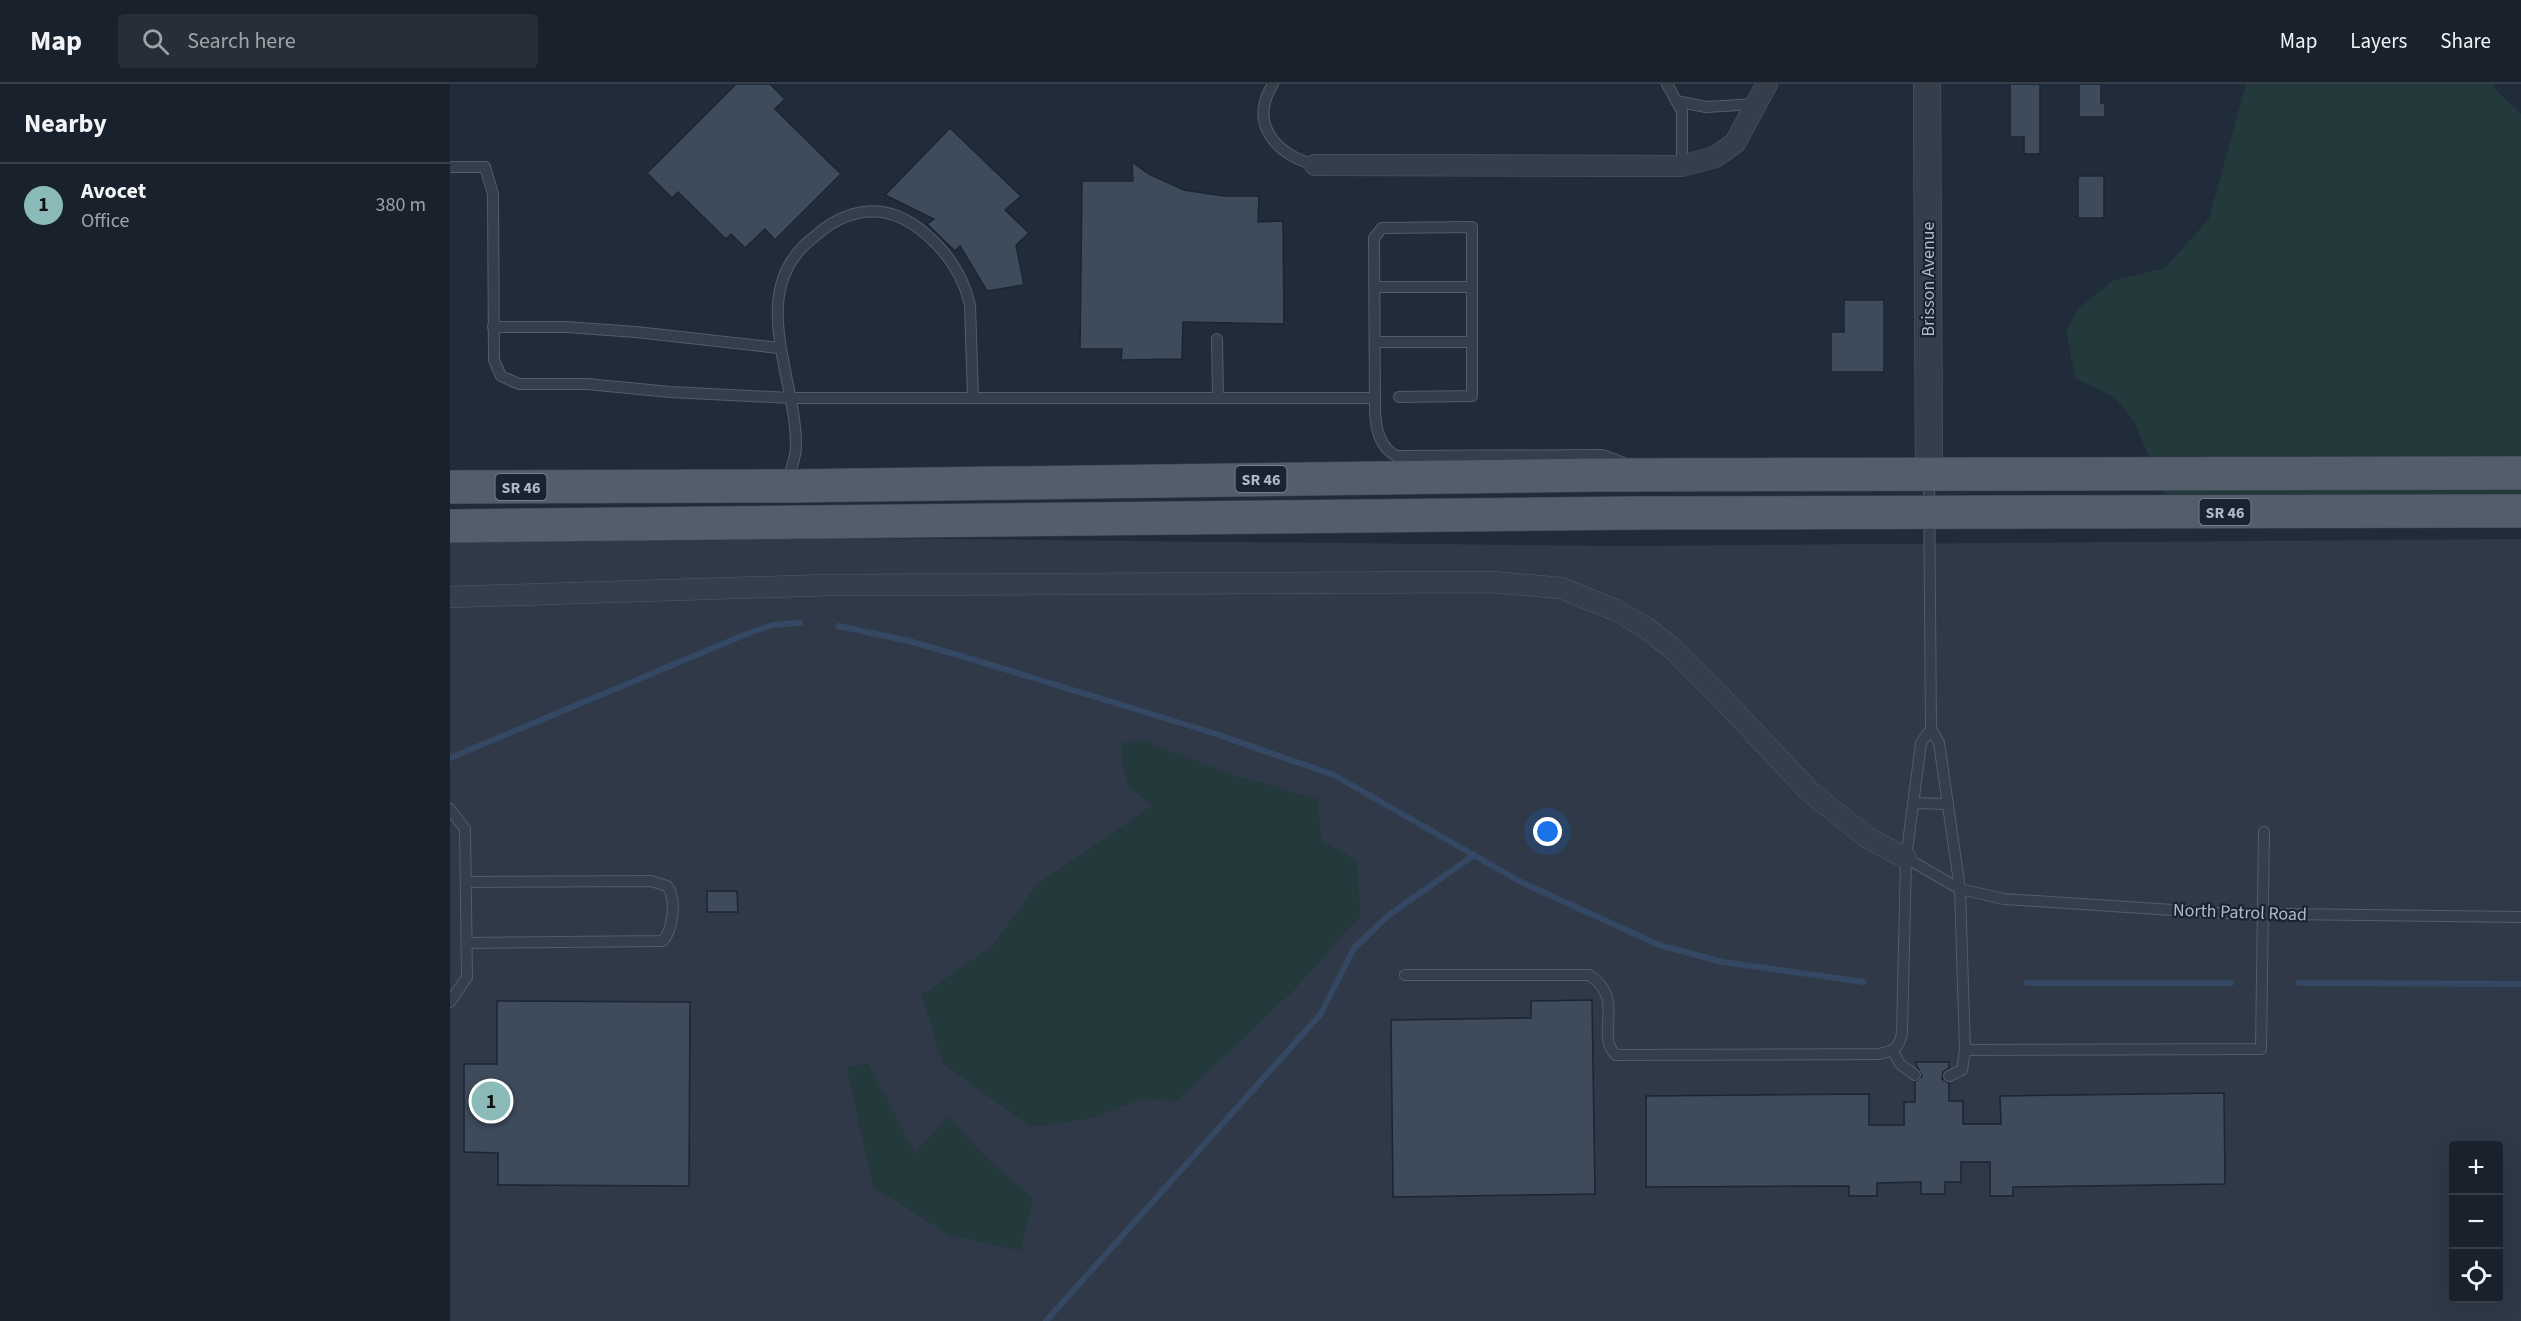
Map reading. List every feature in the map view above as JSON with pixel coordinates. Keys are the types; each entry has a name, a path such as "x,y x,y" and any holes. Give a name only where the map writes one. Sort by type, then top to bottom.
{"main road":[{"name":"SR 46","path":"450,487 787,486 1652,475 2521,473"},
{"name":"SR 46","path":"450,526 1636,513 2521,511"}],"street":[{"path":"1315,165 1682,166 1715,157 1735,143 1767,84"},
{"name":"Brisson Avenue","path":"1927,84 1929,474"},
{"path":"450,597 843,585 1492,582 1561,588 1615,610 1645,627 1673,649 1719,695 1810,792 1868,838 1906,858"}],"lane":[{"path":"1273,84 1263,110 1265,128 1285,152 1298,160 1315,165"},
{"path":"1667,84 1682,111 1682,166"},
{"path":"1676,101 1706,107 1755,104"},
{"path":"450,167 485,167 493,194 494,360 501,376 519,384 586,384 670,392 790,398 1375,398"},
{"path":"787,486 796,449 790,398 779,348 779,291 790,262 805,244 840,219 872,210 888,212 916,226 952,263 962,278 970,305 973,398"},
{"path":"1399,397 1472,396 1472,227 1382,228 1374,238 1376,426 1387,451 1396,456 1603,454 1652,475"},
{"path":"1374,287 1472,287"},
{"path":"494,327 566,327 636,332 779,348"},
{"path":"1217,339 1218,397"},
{"path":"1375,342 1472,342"},
{"path":"1929,474 1931,729 1939,743 1960,889 1965,1050 1962,1070 1958,1074 1949,1076"},
{"path":"1405,975 1589,975 1605,989 1609,1000 1609,1043 1616,1055 1879,1054 1893,1051 1900,1045 1902,1033 1906,858 1921,743 1931,729"},
{"path":"1913,803 1948,804"},
{"path":"450,809 465,829 467,943 467,977 450,1002"},
{"path":"1965,1050 2262,1049 2264,832"},
{"name":"North Patrol Road","path":"1906,858 1960,889 2004,899 2262,914 2521,917"},
{"path":"466,882 651,881 667,885 672,896 670,930 663,942 467,943"},
{"path":"1893,1051 1900,1065 1915,1075"}],"shaded area":[{"path":"450,534 1627,546 2521,539 2521,1321 450,1321"}],"green space":[{"path":"2246,84 2493,84 2495,89 2521,114 2521,462 2152,463 2134,421 2114,397 2075,378 2066,331 2078,309 2114,280 2165,268 2209,219"},
{"path":"2521,484 2521,500 2168,501 2161,485"},
{"path":"1141,740 1230,774 1318,799 1321,841 1356,859 1361,915 1295,989 1177,1101 1142,1099 1088,1119 1031,1127 943,1064 922,995 992,946 1038,883 1152,806 1129,787 1123,764 1122,743"},
{"path":"868,1063 915,1153 949,1116 983,1154 1033,1199 1021,1251 949,1235 873,1187 847,1068"}],"building":[{"path":"736,84 770,84 785,99 775,109 841,174 775,240 765,229 745,248 731,234 726,239 678,192 672,198 647,173"},
{"path":"2010,84 2040,84 2040,154 2024,154 2024,137 2010,137"},
{"path":"2079,84 2101,84 2101,103 2105,103 2105,117 2079,117"},
{"path":"950,128 1021,196 1005,210 1029,233 1016,245 1024,285 987,291 960,246 955,251 927,224 934,219 885,195"},
{"path":"1132,162 1149,174 1184,190 1224,196 1259,196 1258,222 1283,221 1284,324 1183,322 1182,359 1121,360 1122,349 1080,349 1082,181 1133,181"},
{"path":"2078,176 2104,176 2104,218 2078,218"},
{"path":"1844,300 1884,300 1884,372 1831,372 1831,332 1844,332"},
{"path":"707,891 737,891 738,912 707,912"},
{"path":"1592,1000 1595,1194 1393,1197 1391,1020 1531,1018 1531,1001"},
{"path":"497,1001 690,1002 689,1186 498,1185 498,1153 464,1152 464,1064 497,1064"},
{"path":"1915,1062 1949,1062 1949,1068 1943,1072 1942,1079 1949,1083 1949,1101 1963,1101 1963,1124 2001,1124 2000,1096 2224,1093 2225,1184 2013,1187 2013,1196 1990,1196 1990,1162 1961,1162 1961,1182 1945,1182 1945,1194 1921,1194 1921,1182 1877,1183 1877,1196 1849,1196 1849,1186 1646,1187 1646,1096 1869,1094 1869,1125 1904,1125 1904,1102 1915,1102 1915,1082 1922,1076"}],"waterway":[{"path":"450,758 744,635 772,625 800,623"},
{"path":"838,626 909,641 978,661 1210,732 1334,775 1521,882 1659,945 1723,962 1864,982"},
{"path":"1046,1321 1320,1015 1354,948 1389,915 1474,855"},
{"path":"2027,983 2231,983"},
{"path":"2299,983 2521,984"}],"place":[{"name":"Avocet","path":"491,1101"}]}
